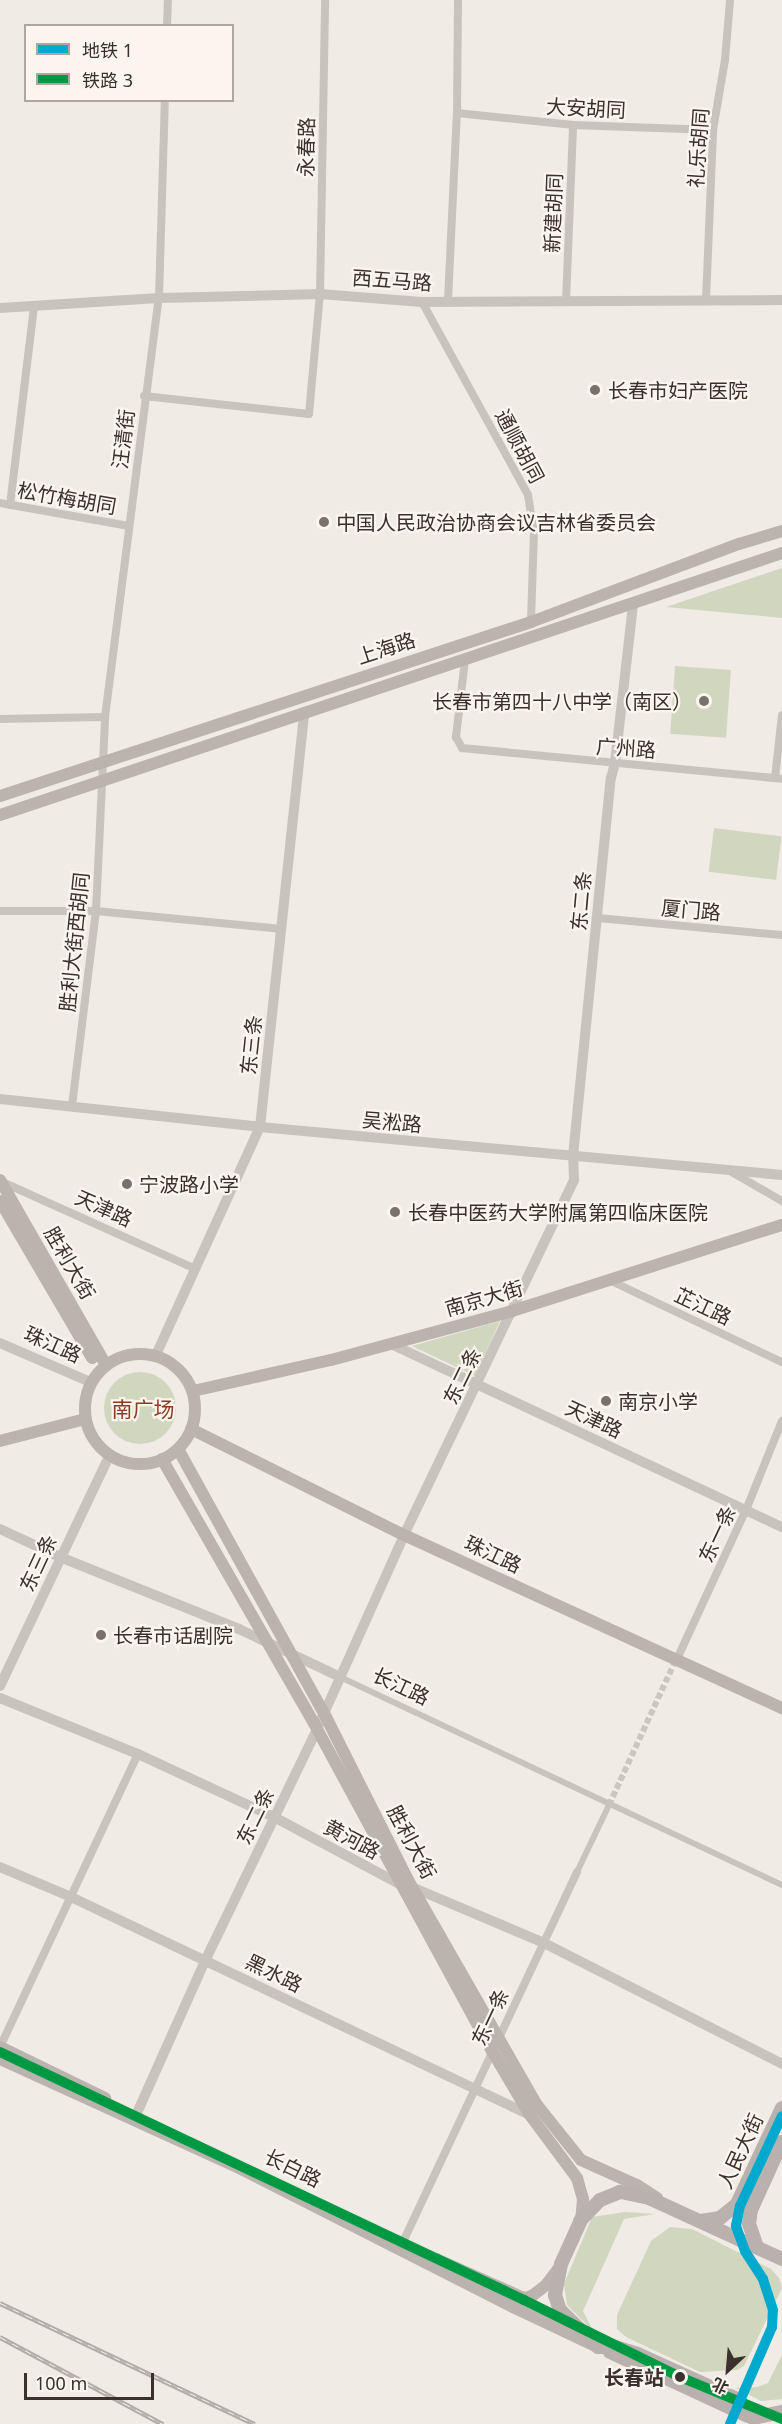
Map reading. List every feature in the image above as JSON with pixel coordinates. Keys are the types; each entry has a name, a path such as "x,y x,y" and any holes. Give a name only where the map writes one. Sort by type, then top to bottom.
{"main road":[{"name":"上海路","path":"0,796 104,760 531,622 739,544 782,531"},
{"name":"上海路","path":"0,815 782,553"},
{"name":"胜利大街","path":"0,1180 102,1368"},
{"name":"胜利大街","path":"0,1201 102,1368"},
{"name":"南京大街","path":"193,1391 391,1344 512,1311 782,1226"},
{"path":"140,1352 155,1357 182,1372 193,1391 195,1409 191,1429 177,1449 162,1459 135,1463 109,1455 92,1437 85,1419 86,1395 90,1382 102,1368 140,1352"},
{"path":"0,1441 85,1419"},
{"name":"珠江路","path":"191,1429 404,1534 782,1708"},
{"name":"胜利大街","path":"177,1449 324,1713 408,1887 492,2051 530,2115 577,2178 583,2199 581,2220"},
{"name":"胜利大街","path":"162,1459 408,1887 537,2105 581,2160 637,2185 665,2205"},
{"name":"长白路","path":"0,2047 402,2244 524,2298 532,2296 546,2285 561,2264"},
{"name":"长白路","path":"0,2059 238,2168 513,2307 760,2421"},
{"name":"人民大街","path":"699,2221 713,2220 732,2210 782,2108"},
{"name":"人民大街","path":"757,2247 749,2224 751,2210 782,2142"},
{"path":"779,2257 637,2193 620,2192 600,2200 581,2220 561,2264 555,2287 556,2304 598,2347 615,2347 638,2354 737,2399 760,2421 782,2412"}],"street":[{"path":"167,24 168,0"},
{"name":"永春路","path":"144,396 309,414 320,294 325,0"},
{"path":"448,302 457,113 458,0"},
{"name":"礼乐胡同","path":"706,300 713,130 725,60 730,0"},
{"name":"汪清街","path":"103,780 105,717 144,396 159,298 165,102"},
{"name":"大安胡同","path":"457,113 573,125 713,130"},
{"name":"新建胡同","path":"566,302 573,125"},
{"name":"西五马路","path":"0,308 159,298 320,294 422,302 782,300"},
{"name":"通顺胡同","path":"422,302 528,495 534,531 531,622"},
{"path":"10,505 34,306"},
{"name":"松竹梅胡同","path":"0,503 129,526"},
{"name":"东二条","path":"136,2113 205,1961 317,1729 404,1534 478,1385 574,1180 573,1156 611,778 615,763 633,604"},
{"name":"广州路","path":"465,660 456,738 462,748 778,778"},
{"name":"东三条","path":"155,1357 260,1127 304,715"},
{"path":"778,778 782,715"},
{"path":"0,719 105,717"},
{"name":"胜利大街西胡同","path":"72,1106 96,911 103,780"},
{"path":"0,911 96,911 282,929"},
{"name":"厦门路","path":"597,918 782,935"},
{"name":"吴淞路","path":"0,1099 260,1127 782,1175"},
{"path":"727,1169 782,1201"},
{"name":"天津路","path":"0,1180 194,1268"},
{"name":"芷江路","path":"609,1280 782,1362"},
{"name":"珠江路","path":"0,1343 90,1382"},
{"name":"天津路","path":"391,1344 782,1527"},
{"name":"东一条","path":"676,1659 746,1510 782,1421"},
{"name":"东三条","path":"0,1686 109,1455"},
{"name":"长江路","path":"0,1529 60,1557 266,1642 782,1885"},
{"name":"黄河路","path":"0,1698 138,1754 274,1817 408,1887 544,1944 782,2064"},
{"path":"0,2047 138,1754"},
{"name":"东一条","path":"402,2244 497,2037 544,1944 609,1805"},
{"name":"黑水路","path":"0,1867 71,1897 473,2090 530,2115"}],"green space":[{"path":"782,568 782,618 666,607"},
{"path":"675,666 731,670 726,738 670,734"},
{"path":"714,828 781,836 776,880 709,872"},
{"path":"500,1321 475,1376 412,1346"},
{"path":"140,1372 160,1378 170,1388 176,1408 170,1428 160,1438 140,1444 120,1438 110,1428 104,1408 110,1388 120,1378"},
{"path":"625,2212 655,2214 624,2219 583,2311 593,2331 567,2305 564,2284 592,2217"},
{"path":"670,2227 692,2229 771,2269 779,2278 782,2288 744,2366 737,2370 700,2372 626,2337 617,2329 617,2315 651,2241"},
{"path":"782,2355 782,2399 761,2401 736,2388 757,2387 768,2383"}],"tunnel":[{"path":"609,1805 676,1659"}],"railway":[{"path":"0,2303 255,2424"},
{"path":"0,2337 163,2424"}],"metro line":[{"name":"1","path":"730,2424 772,2327 773,2310 763,2279 745,2251 736,2226 740,2206 782,2116"}],"rail line":[{"name":"3","path":"0,2052 524,2300 680,2377 782,2419"}],"place":[{"name":"长春市妇产医院","path":"595,390"},
{"name":"中国人民政治协商会议吉林省委员会","path":"324,522"},
{"name":"长春市第四十八中学（南区）","path":"704,701"},
{"name":"宁波路小学","path":"127,1184"},
{"name":"长春中医药大学附属第四临床医院","path":"395,1212"},
{"name":"南京小学","path":"606,1401"},
{"name":"长春市话剧院","path":"101,1635"},
{"name":"长春站","path":"680,2377"}],"district":[{"name":"南广场","path":"143,1409"}]}
